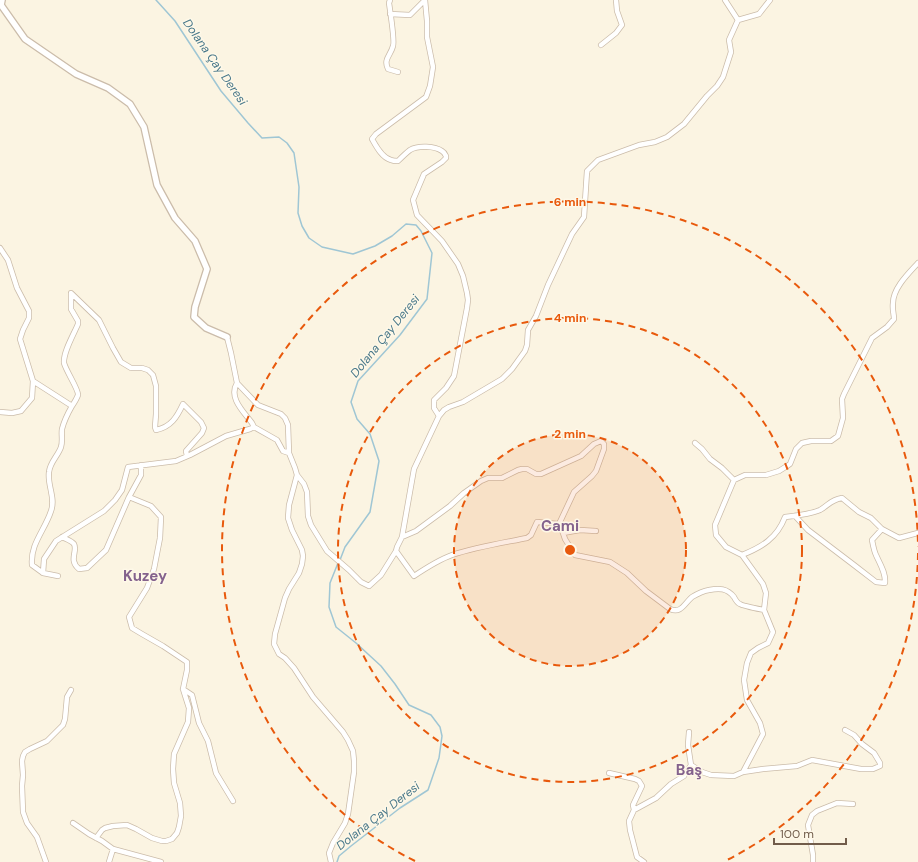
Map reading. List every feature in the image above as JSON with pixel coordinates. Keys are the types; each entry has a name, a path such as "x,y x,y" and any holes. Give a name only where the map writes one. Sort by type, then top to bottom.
{"street":[{"path":"2,0 2,4 25,39 76,74 108,88 130,104 144,127 156,185 175,218 195,241 207,269 195,307 194,317 206,328 227,337 237,383 258,405 281,414 285,418 288,425 289,453 297,475 304,484 307,492 310,525 327,551 342,563 361,582 369,586 381,575 396,551 402,537 414,469 439,416 449,407 463,402 502,379 512,369 524,351 527,345 528,330 536,316 548,285 572,234 584,217 587,171 598,160 639,145 655,142 667,137 684,124 723,77 731,52 729,40 738,20"},
{"path":"390,0 390,14 394,46 388,56 386,64 388,69 398,72"},
{"path":"390,14 410,15 424,0 427,21 427,38 433,68 430,86 426,97 376,134 372,139 384,156 391,160 398,161 411,150 423,146 442,151 446,156 442,162 424,174 413,200 417,215 442,241 458,264 463,276 468,300 454,376 446,388 434,400 434,408 439,416"},
{"path":"601,45 616,33 622,25 617,11 616,0"},
{"path":"738,20 760,14 770,0"},
{"path":"727,1 738,20"},
{"path":"0,248 8,260 17,288 29,311 29,318 20,339 33,381 32,398 21,411 12,413 0,412"},
{"path":"743,772 763,734 760,723 747,700 744,680 747,663 751,653 768,643 772,632 764,610 766,593 763,584 742,555 726,547 716,534 715,525 734,480 745,475 766,475 779,471 790,464 796,449 802,443 811,440 831,441 838,436 843,418 842,399 844,394 872,338 887,327 894,319 892,303 895,295 902,281 918,263"},
{"path":"58,576 43,573 32,565 31,557 36,542 52,510 49,471 51,464 61,447 62,428 78,395 64,362 64,357 78,324 78,321 71,309 71,293 99,320 121,362 131,368 142,368 148,370 154,375 156,386 156,430 172,421 177,416 183,404 201,422 204,428 202,433 186,451 187,456"},
{"path":"33,381 72,406"},
{"path":"237,383 234,396 236,402 254,427 277,440 284,451 289,453"},
{"path":"43,573 44,559 56,541 104,511 115,500 122,490 128,467 176,461 226,436 254,427"},
{"path":"402,537 416,531 481,481 488,478 502,478 522,469 527,469 536,474 541,474 581,456 594,444 601,441 604,444 604,449 596,471 574,492 559,524 565,539 575,555 610,562 627,573 646,591 670,609 676,611 700,593 722,588 728,591 740,604 764,610"},
{"path":"695,443 710,459 734,480"},
{"path":"62,537 73,543 75,546 74,558 76,566 79,569 87,568 106,550 140,475 141,465"},
{"path":"297,475 289,504 288,518 302,550 302,564 299,573 285,598 275,634 274,644 279,654 294,668 313,697 343,732 353,751 354,772 348,814 345,823 329,853 331,862"},
{"path":"96,838 105,828 127,825 152,838 166,841 172,839 180,827 180,803 174,782 173,769 174,754 188,722 189,708 183,689 187,662 132,628 129,617 147,588 154,569 160,538 161,517 151,506 129,497"},
{"path":"742,555 759,548 774,536 782,525 785,517 820,510 835,499 842,498 859,512 871,518 882,529 899,538 918,533"},
{"path":"795,516 808,530 876,582 885,583 884,571 875,553 872,540 882,529"},
{"path":"396,551 414,576 434,563 452,555 527,538 531,535 537,522 559,524"},
{"path":"563,533 580,530 596,531"},
{"path":"183,689 192,695 199,723 208,741 216,773 233,801"},
{"path":"46,862 37,837 27,823 23,812 22,761 25,752 47,741 63,724 66,719 67,697 71,690"},
{"path":"689,732 688,745 692,765 702,772 711,775 734,776 743,772 797,766 812,760 861,769 873,769 880,766 880,763 874,753 862,744 854,735 845,730"},
{"path":"634,810 656,798 671,784 684,776 692,765"},
{"path":"609,773 635,779 640,782 642,786 633,805 634,810 629,822 637,857 644,862"},
{"path":"813,862 808,825 812,815 837,803 853,804"},
{"path":"73,823 113,849 144,860 161,862"},
{"path":"109,862 113,849"}],"waterway":[{"name":"Dolana Çay Deresi","path":"156,0 175,21 221,91 248,123 262,138 279,137 287,143 294,153 299,187 298,213 302,226 309,238 322,247 353,254 375,246 392,236 406,224 416,225 421,231 432,253 427,299 400,335 358,381 351,402 357,419 370,434 379,461 370,512 345,547 340,560"},
{"name":"Dolana Çay Deresi","path":"337,862 339,856 351,846 400,808 428,790 439,758 442,736 440,727 431,715 409,705 381,666 336,627 329,607 330,583 338,563"}],"district":[{"name":"Cami","path":"560,526"},
{"name":"Kuzey","path":"145,576"},
{"name":"Baş","path":"689,770"}]}
